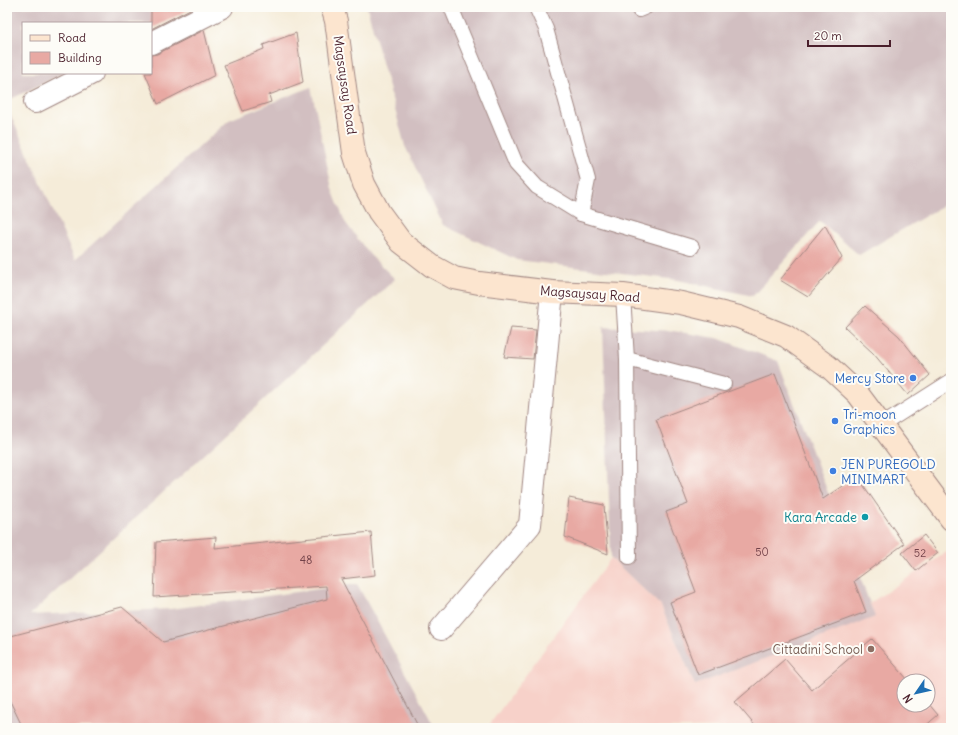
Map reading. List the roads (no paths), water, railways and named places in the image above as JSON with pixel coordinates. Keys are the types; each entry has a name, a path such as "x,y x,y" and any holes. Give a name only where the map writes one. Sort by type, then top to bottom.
{"main road":[{"name":"Magsaysay Road","path":"332,7 336,21 354,153 364,184 379,212 401,242 432,266 454,278 479,283 552,292 623,295 681,303 739,317 786,336 829,367 858,394 951,519"}],"street":[{"path":"152,42 222,7"},
{"path":"35,102 90,74"},
{"path":"441,629 530,525 552,292"}],"lane":[{"path":"451,7 516,164 537,187 580,214 692,247"},
{"path":"536,7 546,29 588,180 580,214"},
{"path":"623,295 627,359 629,557"},
{"path":"627,359 724,384"},
{"path":"882,425 951,381"}],"place":[{"name":"Mercy Store","path":"913,378"},
{"name":"Tri-moon Graphics","path":"835,421"},
{"name":"JEN PUREGOLD MINIMART","path":"833,471"},
{"name":"Kara Arcade","path":"865,517"},
{"name":"Cittadini School","path":"871,649"}]}
